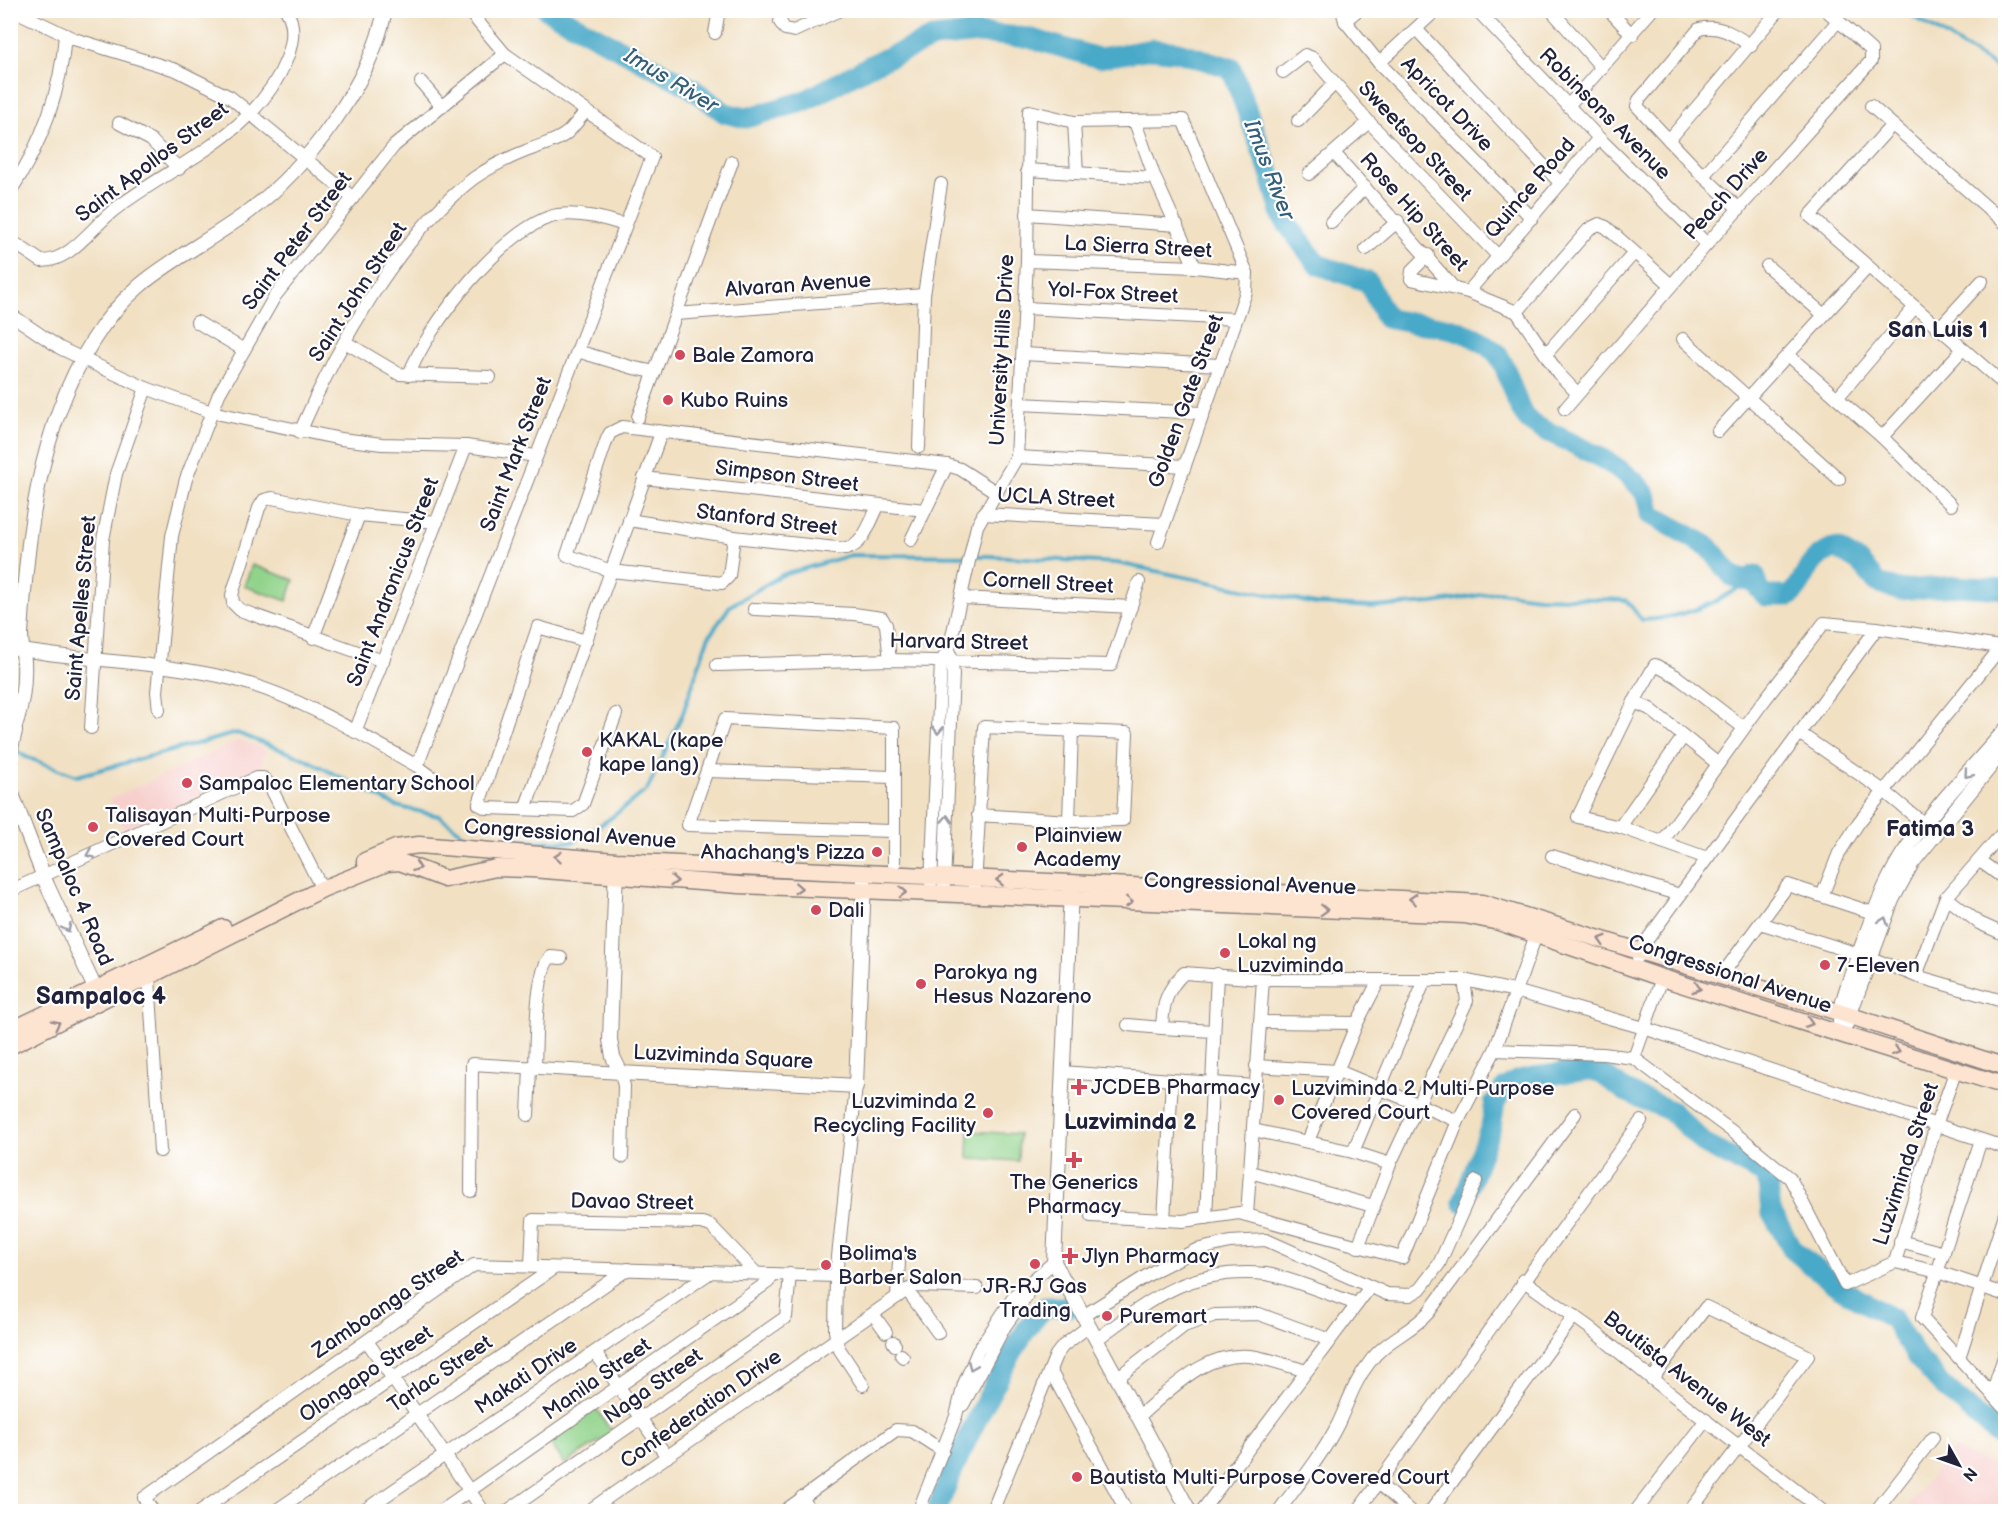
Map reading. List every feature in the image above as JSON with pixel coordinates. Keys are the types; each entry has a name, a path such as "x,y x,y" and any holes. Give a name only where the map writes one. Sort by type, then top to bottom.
{"main road":[{"name":"Congressional Avenue","path":"10,1046 98,996 396,848 419,845 616,869"},
{"name":"Congressional Avenue","path":"10,1031 149,978 320,885 387,863 400,862 445,879 496,868 616,869 975,887 1071,899 1465,915 1499,922 1662,978 2006,1086"},
{"name":"Congressional Avenue","path":"864,883 894,875 937,885"},
{"name":"Congressional Avenue","path":"975,887 1072,882 1482,903 1845,1014 1907,1037 2006,1067"}],"street":[{"path":"13,10 65,35 176,70 230,97 353,198"},
{"name":"Saint Apollos Street","path":"10,240 41,261 59,259 113,211 210,149 250,112 283,69 290,51 292,22 286,10"},
{"path":"10,753 15,728 13,706 16,649 29,552 45,461 52,447 70,388 83,359 108,318 131,292 176,257 248,212 279,187 305,157 361,76 379,36 385,10"},
{"path":"468,10 505,54 585,111"},
{"path":"715,33 719,10"},
{"path":"782,10 780,22 785,28 794,31 840,11"},
{"path":"1344,16 1358,10"},
{"path":"1380,63 1436,10"},
{"name":"Robinsons Avenue","path":"1477,10 1599,138 1707,244"},
{"path":"1551,10 1602,68"},
{"path":"1609,10 1632,35"},
{"path":"1568,106 1652,10"},
{"path":"1668,140 1751,46 1779,10"},
{"name":"Peach Drive","path":"1565,409 1707,244 1871,61 1871,50 1826,10"},
{"name":"Apricot Drive","path":"1344,16 1380,63 1532,218"},
{"path":"1703,176 1838,21"},
{"path":"1739,209 1703,176 1637,106 1639,100 1699,28 1709,26 1730,31 1751,46"},
{"path":"1416,29 1560,183"},
{"path":"10,192 25,170 51,110 65,35"},
{"name":"Saint Peter Street","path":"159,710 157,692 172,536 186,479 211,412 275,296 394,146 505,54"},
{"name":"Sweetsop Street","path":"1283,72 1305,55 1313,58 1369,122 1498,256"},
{"path":"421,82 442,107"},
{"path":"1298,121 1335,83"},
{"path":"1871,106 2006,224"},
{"name":"Saint Mark Street","path":"417,766 651,157 585,111"},
{"name":"Saint John Street","path":"300,432 317,392 345,342 403,251 455,193 500,163 567,133 585,111"},
{"name":"University Hills Drive","path":"937,885 949,649 962,598 972,543 983,514 1017,458 1027,261 1029,111 1074,122"},
{"path":"1077,173 1074,122 1183,120 1247,273"},
{"path":"1135,122 1155,178 1195,267"},
{"name":"Rose Hip Street","path":"1369,122 1334,153 1428,255 1454,288 1517,312"},
{"path":"119,123 151,140 179,169"},
{"path":"1893,125 1810,216 2006,386"},
{"name":"Quince Road","path":"1468,292 1599,138"},
{"path":"1308,174 1334,153"},
{"path":"638,417 732,162"},
{"path":"1027,170 1155,178"},
{"path":"919,447 924,295 941,184"},
{"path":"1331,222 1365,187"},
{"path":"1027,214 1177,225"},
{"path":"409,375 424,345 487,259 531,224 558,215 581,215 625,225"},
{"path":"1366,249 1398,222"},
{"path":"1577,393 1558,373 1547,353 1517,312 1589,229 1599,225 1606,227 1671,285"},
{"path":"1547,353 1634,253"},
{"path":"1428,255 1412,272 1411,279 1454,288"},
{"name":"La Sierra Street","path":"1027,261 1195,267 1247,273"},
{"path":"1767,266 1824,315"},
{"path":"1718,431 1868,267"},
{"name":"Golden Gate Street","path":"1158,542 1246,292 1247,273"},
{"path":"1938,329 1982,281"},
{"name":"Alvaran Avenue","path":"676,314 924,295"},
{"name":"Yol-Fox Street","path":"1025,308 1236,319"},
{"path":"1837,398 1914,308"},
{"path":"10,314 60,348 146,388 211,412 300,432 382,444 466,446 536,456"},
{"path":"197,322 244,350"},
{"path":"1683,339 1839,479"},
{"path":"345,342 399,374 490,377"},
{"path":"1882,437 1962,350"},
{"path":"577,351 655,372"},
{"path":"1023,354 1219,365"},
{"path":"1788,355 1882,437 1951,505"},
{"name":"Saint Apelles Street","path":"91,728 98,584 109,506 116,474 146,388"},
{"path":"1020,404 1203,413"},
{"path":"734,537 729,576 722,583 611,570 567,555 610,433 622,427 947,465 960,469 996,492"},
{"path":"525,809 660,433"},
{"name":"Saint Andronicus Street","path":"355,732 466,446"},
{"path":"1017,458 1185,466"},
{"path":"911,540 947,465"},
{"name":"Simpson Street","path":"644,478 926,510"},
{"path":"383,661 313,638 240,610 233,603 232,595 259,508 264,500 272,498 359,515 437,522"},
{"name":"Stanford Street","path":"629,520 734,537 846,549 860,542 878,506"},
{"name":"UCLA Street","path":"983,514 1163,524"},
{"path":"313,638 359,515"},
{"name":"Harvard Street","path":"717,665 890,660 1111,665 1139,582"},
{"name":"Cornell Street","path":"962,598 1131,607"},
{"path":"754,609 854,614 882,618 886,625 890,660"},
{"path":"1662,843 1744,728 1824,623 1877,628 2004,647"},
{"path":"586,641 538,627 478,804 486,808 573,811 583,804 616,714"},
{"path":"1633,968 1641,952 1680,895 1877,628"},
{"path":"1822,896 1839,853 1859,822 2004,647"},
{"path":"16,649 199,672 263,689 355,732 417,766 432,777"},
{"path":"1707,858 1620,827 1578,817 1634,702 1655,665 1676,676 1744,728"},
{"path":"1634,702 1650,709 1718,764"},
{"path":"892,831 688,825 725,719 894,728 892,831 894,875"},
{"path":"975,887 978,815 984,727 1127,733 1123,820 1069,821 978,815"},
{"path":"1865,956 1873,914 1901,857 2001,750 2006,729"},
{"path":"1069,821 1072,730"},
{"path":"1799,733 1884,791 1930,828"},
{"path":"1620,827 1683,737"},
{"path":"707,771 893,777"},
{"path":"10,891 256,778 263,778 269,784 320,885"},
{"name":"Sampaloc 4 Road","path":"10,789 44,874 98,996"},
{"path":"1840,1033 1865,956 1930,828"},
{"path":"1916,976 1946,897 2006,829"},
{"path":"1552,856 1680,895"},
{"path":"1980,861 2006,880"},
{"name":"Luzviminda Square","path":"616,869 610,1040 613,1058 621,1073 856,1086"},
{"path":"1072,882 1054,1262 1190,1512"},
{"path":"863,1385 836,1339 836,1276 856,1086 864,883"},
{"path":"1721,976 1788,885 1873,914"},
{"path":"1946,897 1978,923 2006,935"},
{"path":"1760,922 1865,956 1916,976 2006,1002"},
{"path":"1091,1216 1183,1221 1239,1213 1402,1258 1458,1121 1495,1050 1536,935"},
{"path":"528,1115 540,988 545,963 551,957 561,957"},
{"path":"1162,1028 1163,1004 1172,984 1184,973 1263,979 1464,980 1515,991 1644,1028 2006,1148"},
{"path":"1206,1218 1216,974"},
{"path":"149,978 160,1151"},
{"path":"1634,1058 1662,978"},
{"path":"1247,1215 1263,979"},
{"path":"1308,1141 1357,1023 1379,980"},
{"path":"1353,1152 1425,980"},
{"path":"1358,1247 1390,1164 1467,1001 1464,980"},
{"path":"1260,1022 1357,1023"},
{"path":"1128,1025 1214,1031"},
{"path":"1495,1050 1634,1058 1785,1173 1845,1285 1895,1262"},
{"path":"471,1191 472,1064 621,1073 624,1086 622,1157"},
{"path":"1256,1066 1338,1071 1458,1121"},
{"name":"Luzviminda Street","path":"1956,1070 1936,1125 1895,1262 1938,1272 2006,1295"},
{"path":"1062,1072 1255,1086"},
{"path":"1164,1220 1172,1080"},
{"path":"1278,1512 1319,1458 1339,1423 1356,1382 1368,1363 1387,1343 1408,1332 1428,1313 1575,1114"},
{"path":"1358,1512 1523,1280 1641,1120"},
{"path":"1253,1130 1353,1152 1390,1164"},
{"path":"1980,1140 1922,1318 2006,1409"},
{"path":"1250,1172 1373,1206"},
{"path":"992,1512 1050,1370 1063,1346 1086,1321 1156,1270 1196,1250 1230,1242 1266,1240 1387,1294 1410,1295 1420,1289 1439,1264 1476,1181"},
{"path":"1959,1358 2006,1211"},
{"name":"Davao Street","path":"531,1266 533,1220 702,1223 711,1226 756,1273"},
{"path":"1900,1241 1944,1253"},
{"path":"899,1262 902,1294 938,1333"},
{"path":"918,1512 956,1416 974,1387 999,1336 1026,1297 1030,1283 1054,1262"},
{"name":"Zamboanga Street","path":"154,1512 144,1498 474,1265 836,1276"},
{"name":"Olongapo Street","path":"199,1512 554,1268"},
{"name":"Tarlac Street","path":"274,1512 628,1269"},
{"name":"Makati Drive","path":"362,1512 711,1272"},
{"name":"Manila Street","path":"439,1512 620,1388 768,1282 772,1274"},
{"name":"Naga Street","path":"506,1512 786,1317 790,1274"},
{"path":"1096,1340 1171,1288 1193,1279 1267,1274 1357,1304"},
{"name":"Bautista Avenue West","path":"1523,1280 1574,1316 1824,1512"},
{"name":"Confederation Drive","path":"587,1512 902,1294 916,1286 977,1288"},
{"path":"1201,1512 1370,1287"},
{"path":"1652,1379 1706,1307 1808,1356 1689,1512"},
{"path":"873,1314 895,1346"},
{"path":"1117,1378 1184,1326 1215,1316 1259,1314 1330,1340"},
{"path":"1430,1512 1574,1316"},
{"path":"367,1341 484,1512"},
{"path":"1992,1394 2006,1350"},
{"path":"596,1352 667,1457"},
{"path":"1138,1417 1197,1368 1226,1358 1254,1357 1306,1371"},
{"path":"1050,1370 1127,1512"},
{"path":"1635,1512 1706,1420"},
{"path":"783,1512 896,1430 912,1431 943,1450"},
{"path":"1875,1512 1933,1438"},
{"path":"1378,1483 1411,1512"},
{"path":"802,1497 811,1512"}],"shaded area":[{"name":"Sampaloc Elementary School","path":"240,740 265,748 262,766 124,830 110,799"},
{"path":"1953,1449 2005,1471 2005,1511 1904,1511"}],"green space":[{"path":"252,565 294,580 287,601 244,586"},
{"path":"969,1131 1019,1134 1018,1161 968,1158"},
{"path":"596,1408 612,1433 565,1464 548,1440"}],"waterway":[{"name":"Imus River","path":"547,10 690,87 725,113 746,118 805,101 871,65 933,38 978,33 1029,38 1099,58 1152,49 1178,52 1231,68 1270,173 1283,218 1317,264 1368,282 1386,318 1454,329 1489,347 1500,358 1518,404 1529,420 1536,426 1586,450 1624,473 1639,486 1648,500 1650,514 1709,547 1732,576 1747,581 1755,575 1758,588 1766,596 1790,596 1817,558 1836,548 1858,561 1877,582 1898,590 1957,586 2006,589"},
{"path":"1903,10 2006,73"},
{"path":"15,750 26,757 77,776 237,733 303,758 396,806 439,816 472,840 573,842 608,820 647,790 683,713 708,638 730,606 782,575 851,555 990,556 1117,563 1316,604 1372,607 1433,603 1499,592 1538,597 1626,600 1642,620 1670,617 1698,609 1724,597 1747,581"},
{"path":"1463,1202 1491,1126 1495,1102 1505,1088 1518,1080 1533,1077 1589,1070 1602,1074 1625,1091 1671,1111 1706,1145 1767,1176 1771,1211 1792,1249 1838,1287 1893,1319 1916,1356 1942,1385 2006,1442"},
{"path":"936,1512 966,1441 1020,1338 1045,1307 1069,1307"}],"place":[{"name":"Bale Zamora","path":"680,355"},
{"name":"Kubo Ruins","path":"668,400"},
{"name":"KAKAL (kape kape lang)","path":"587,752"},
{"name":"Sampaloc Elementary School","path":"187,783"},
{"name":"Talisayan Multi-Purpose Covered Court","path":"93,827"},
{"name":"Plainview Academy","path":"1022,847"},
{"name":"Ahachang's Pizza","path":"877,852"},
{"name":"Dali","path":"816,910"},
{"name":"Lokal ng Luzviminda","path":"1225,953"},
{"name":"7-Eleven","path":"1825,965"},
{"name":"Parokya ng Hesus Nazareno","path":"921,984"},
{"name":"JCDEB Pharmacy","path":"1079,1087"},
{"name":"Luzviminda 2 Multi-Purpose Covered Court","path":"1279,1100"},
{"name":"Luzviminda 2 Recycling Facility","path":"988,1113"},
{"name":"The Generics Pharmacy","path":"1074,1160"},
{"name":"Jlyn Pharmacy","path":"1070,1256"},
{"name":"JR-RJ Gas Trading","path":"1035,1264"},
{"name":"Bolima's Barber Salon","path":"826,1265"},
{"name":"Puremart","path":"1107,1316"},
{"name":"Bautista Multi-Purpose Covered Court","path":"1077,1477"}],"district":[{"name":"San Luis 1","path":"1938,330"},
{"name":"Fatima 3","path":"1930,829"},
{"name":"Sampaloc 4","path":"101,996"},
{"name":"Luzviminda 2","path":"1130,1122"}]}
